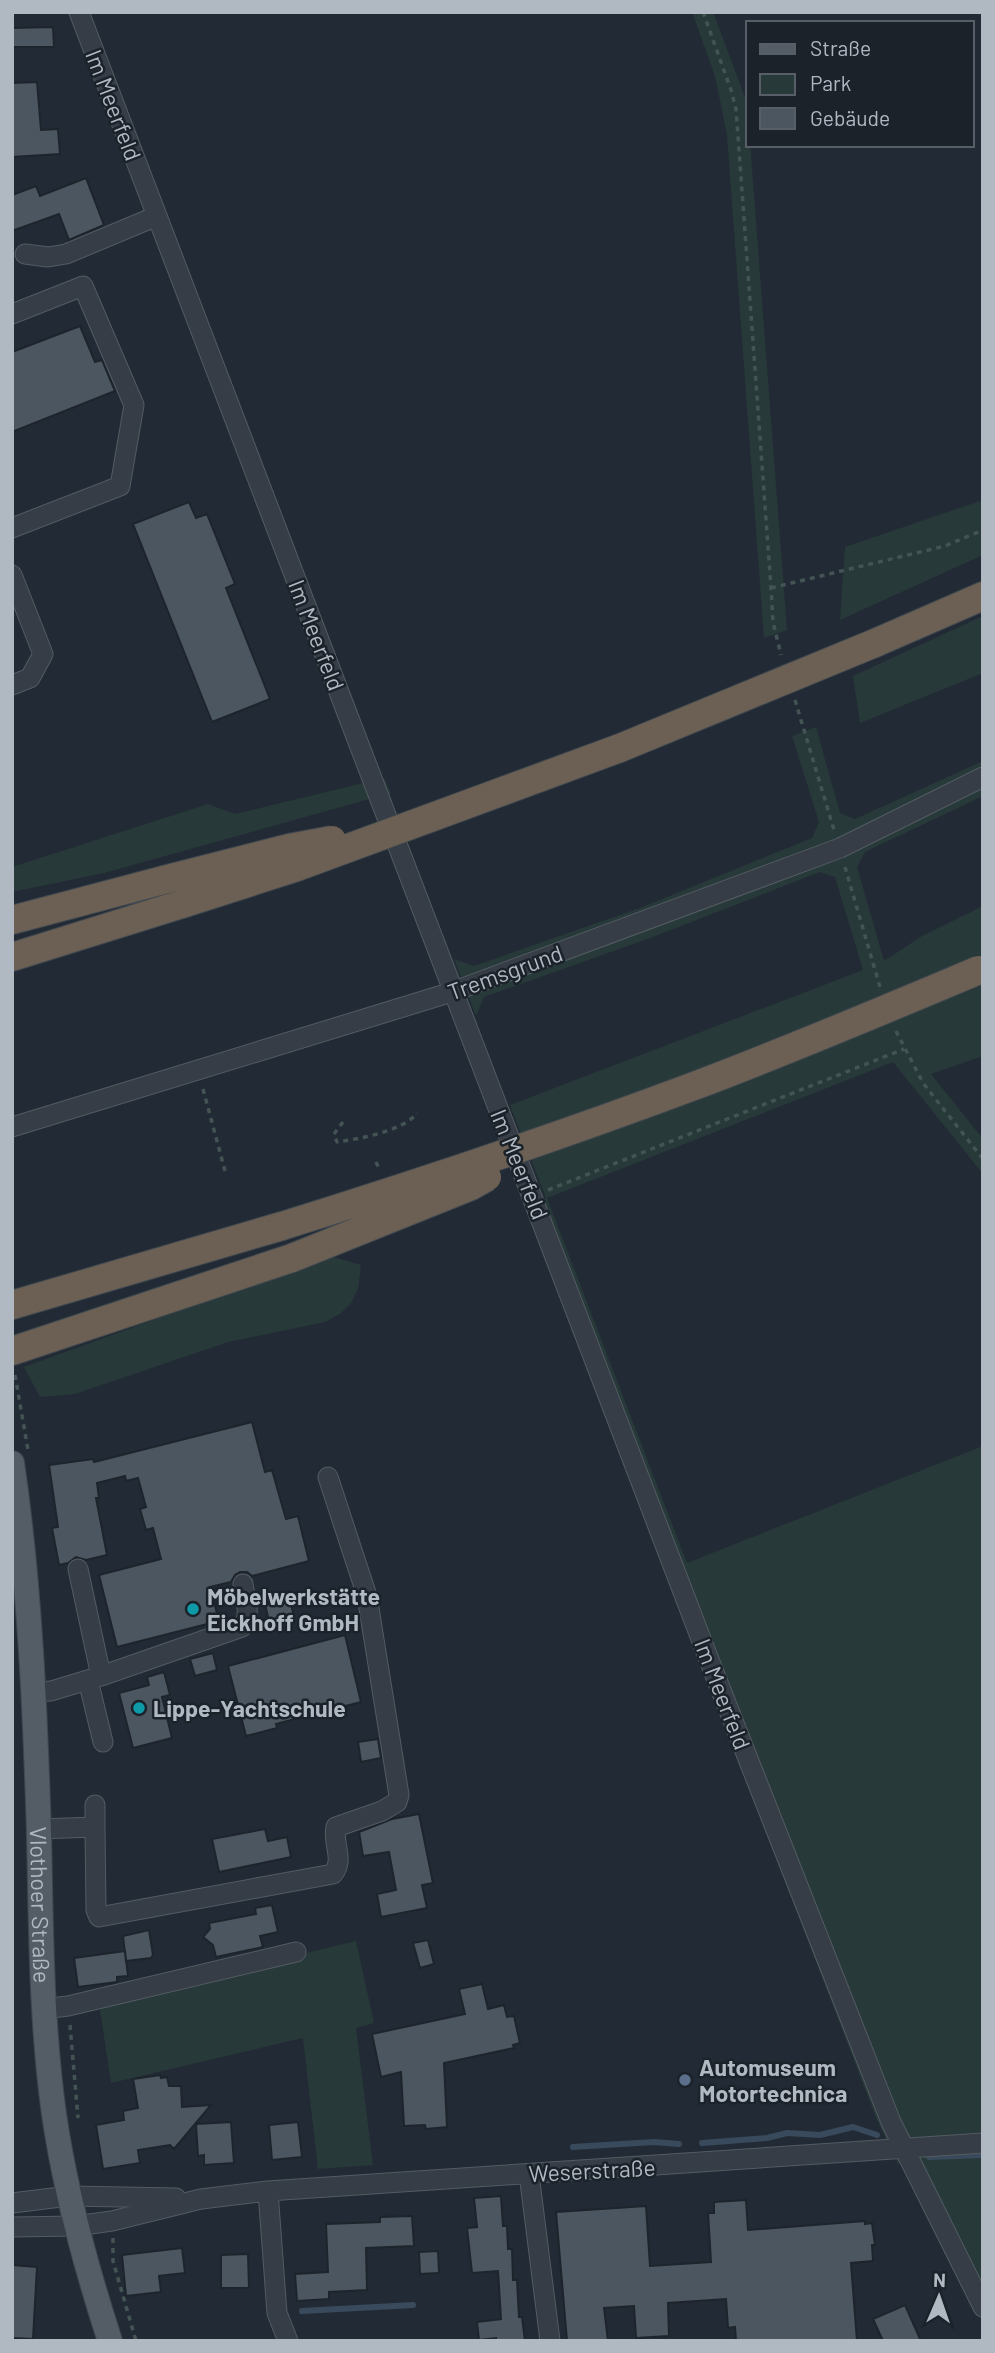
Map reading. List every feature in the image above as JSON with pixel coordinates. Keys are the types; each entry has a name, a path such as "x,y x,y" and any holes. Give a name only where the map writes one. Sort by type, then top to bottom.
{"highway":[{"path":"12,957 289,848 404,828 620,748 983,596"},
{"path":"12,917 179,891"},
{"path":"12,1305 422,1183 563,1135 786,1050 981,969"},
{"path":"13,1361 42,1343 292,1258 471,1186 563,1135"}],"main road":[{"name":"Vlothoer Straße","path":"20,1456 38,1829 43,2009 54,2115 69,2196 110,2341"}],"street":[{"name":"Im Meerfeld","path":"79,12 452,992 533,1196 706,1652 891,2122 983,2306"},
{"path":"25,254 48,257 66,254 157,216"},
{"path":"12,314 83,286 134,405 120,486 12,528"},
{"path":"12,575 43,654 30,678 12,685"},
{"name":"Tremsgrund","path":"12,1127 452,992 840,848 983,778"},
{"path":"95,1805 96,1910 99,1917 333,1874 339,1861 334,1833 336,1827 382,1811 397,1802 367,1596 328,1477"},
{"path":"78,1569 103,1742"},
{"path":"32,1692 51,1691 94,1678 242,1627 248,1617 243,1584"},
{"path":"38,1829 95,1827"},
{"path":"43,2009 68,2006 296,1952"},
{"name":"Weserstraße","path":"12,2227 76,2226 112,2221 201,2199 268,2191 983,2143"},
{"path":"529,2174 550,2341"},
{"path":"268,2191 277,2313 288,2341"},
{"name":"Weserstraße","path":"12,2203 69,2196 201,2199"}],"path":[{"path":"703,12 736,109 771,588 775,631 785,667"},
{"path":"771,588 945,546 983,530"},
{"path":"793,692 840,848"},
{"path":"533,1196 904,1049"},
{"path":"198,1070 225,1171"},
{"path":"343,1122 334,1134 337,1142 399,1127 411,1121 416,1113"},
{"path":"13,1361 20,1456"},
{"path":"68,2006 79,2110 77,2125"},
{"path":"112,2221 113,2261 136,2341"}],"green space":[{"path":"692,12 713,12 746,100 746,147 750,147 787,630 764,638 727,135 715,76"},
{"path":"983,500 983,555 840,620 845,547"},
{"path":"983,616 983,673 860,723 853,676"},
{"path":"816,727 840,813 855,819 983,761 983,796 865,852 857,867 884,961 922,936 983,906 983,1056 931,1074 983,1139 983,1174 893,1062 547,1198 687,1563 983,1446 983,2289 923,2166 898,2164 877,2120 525,1206 546,1198 510,1105 863,970 835,877 820,872 653,937 484,997 476,1016 454,959 474,966 640,908 812,838 819,822 792,736"},
{"path":"384,778 391,793 104,873 12,892 12,867 208,804 235,814"},
{"path":"330,1256 361,1265 358,1289 351,1303 340,1314 325,1322 228,1342 75,1394 40,1397 24,1367"},
{"path":"356,1941 374,2023 356,2028 373,2165 318,2169 303,2038 111,2083 99,2003"}],"building":[{"path":"53,27 54,47 12,47 12,28"},
{"path":"37,82 41,130 58,129 60,154 12,157 12,83"},
{"path":"86,178 104,225 69,240 59,214 12,231 12,195 36,186 40,196"},
{"path":"80,326 95,362 102,360 115,391 12,432 12,352"},
{"path":"189,502 196,518 207,514 235,584 226,588 270,699 212,722 133,524"},
{"path":"252,1422 265,1472 272,1470 286,1519 298,1516 309,1561 252,1576 247,1572 240,1572 231,1582 210,1587 219,1621 117,1647 99,1575 161,1559 153,1528 146,1530 140,1509 146,1507 138,1478 126,1481 125,1476 97,1483 99,1498 96,1498 107,1555 86,1560 76,1557 59,1565 52,1528 58,1527 49,1465 93,1459 94,1462"},
{"path":"290,1599 294,1617 269,1622 265,1604"},
{"path":"345,1635 361,1702 276,1724 277,1728 246,1736 228,1666"},
{"path":"213,1653 217,1670 195,1676 190,1659"},
{"path":"164,1672 170,1695 162,1697 172,1738 133,1748 119,1693 149,1685 147,1677"},
{"path":"378,1739 381,1758 361,1762 358,1742"},
{"path":"419,1814 433,1883 422,1885 427,1908 381,1917 377,1894 396,1890 389,1852 363,1856 359,1832 392,1819"},
{"path":"265,1829 268,1841 287,1837 291,1857 219,1872 212,1839"},
{"path":"272,1905 278,1932 260,1936 263,1947 216,1957 213,1945 203,1937 210,1929 209,1923 256,1914 255,1908"},
{"path":"149,1930 153,1955 151,1958 126,1961 123,1936"},
{"path":"428,1940 434,1964 420,1968 413,1943"},
{"path":"125,1951 128,1976 117,1977 117,1982 78,1987 74,1958"},
{"path":"482,1984 488,2009 504,2005 507,2017 514,2016 520,2043 513,2045 514,2048 444,2063 447,2127 426,2129 425,2125 404,2126 401,2072 381,2077 372,2034 465,2014 459,1989"},
{"path":"160,2075 161,2078 167,2077 169,2086 181,2086 182,2107 211,2105 174,2149 170,2145 138,2150 140,2163 103,2169 96,2125 124,2120 123,2111 138,2108 133,2079"},
{"path":"231,2122 234,2163 204,2165 204,2155 198,2156 196,2124"},
{"path":"298,2122 302,2157 272,2160 269,2125"},
{"path":"501,2196 503,2226 507,2226 508,2249 512,2249 513,2280 517,2280 519,2317 522,2317 525,2341 496,2341 496,2338 479,2340 477,2322 501,2319 498,2271 472,2273 467,2228 477,2227 474,2198"},
{"path":"746,2200 748,2230 865,2221 865,2224 872,2223 875,2245 872,2245 873,2261 851,2263 857,2341 736,2341 735,2327 728,2328 726,2299 668,2303 669,2336 636,2338 634,2306 604,2308 608,2341 567,2341 556,2212 646,2206 650,2266 711,2262 708,2213 714,2213 714,2202"},
{"path":"412,2216 414,2246 366,2248 367,2290 329,2292 329,2299 297,2301 295,2274 328,2272 326,2224 380,2222 380,2217"},
{"path":"182,2248 185,2273 159,2276 161,2292 126,2296 122,2255"},
{"path":"438,2251 439,2273 420,2274 419,2252"},
{"path":"248,2254 249,2288 221,2288 221,2255"},
{"path":"12,2265 37,2267 33,2339 12,2338"},
{"path":"905,2305 921,2341 883,2341 873,2319"}],"waterway":[{"path":"702,2143 767,2138 787,2133 820,2135 853,2127 877,2135"},
{"path":"573,2147 654,2142 679,2144"},
{"path":"929,2157 983,2155"},
{"path":"302,2311 413,2305"}],"place":[{"name":"Möbelwerkstätte Eickhoff GmbH","path":"193,1609"},
{"name":"Lippe-Yachtschule","path":"139,1708"},
{"name":"Automuseum Motortechnica","path":"685,2080"}]}
